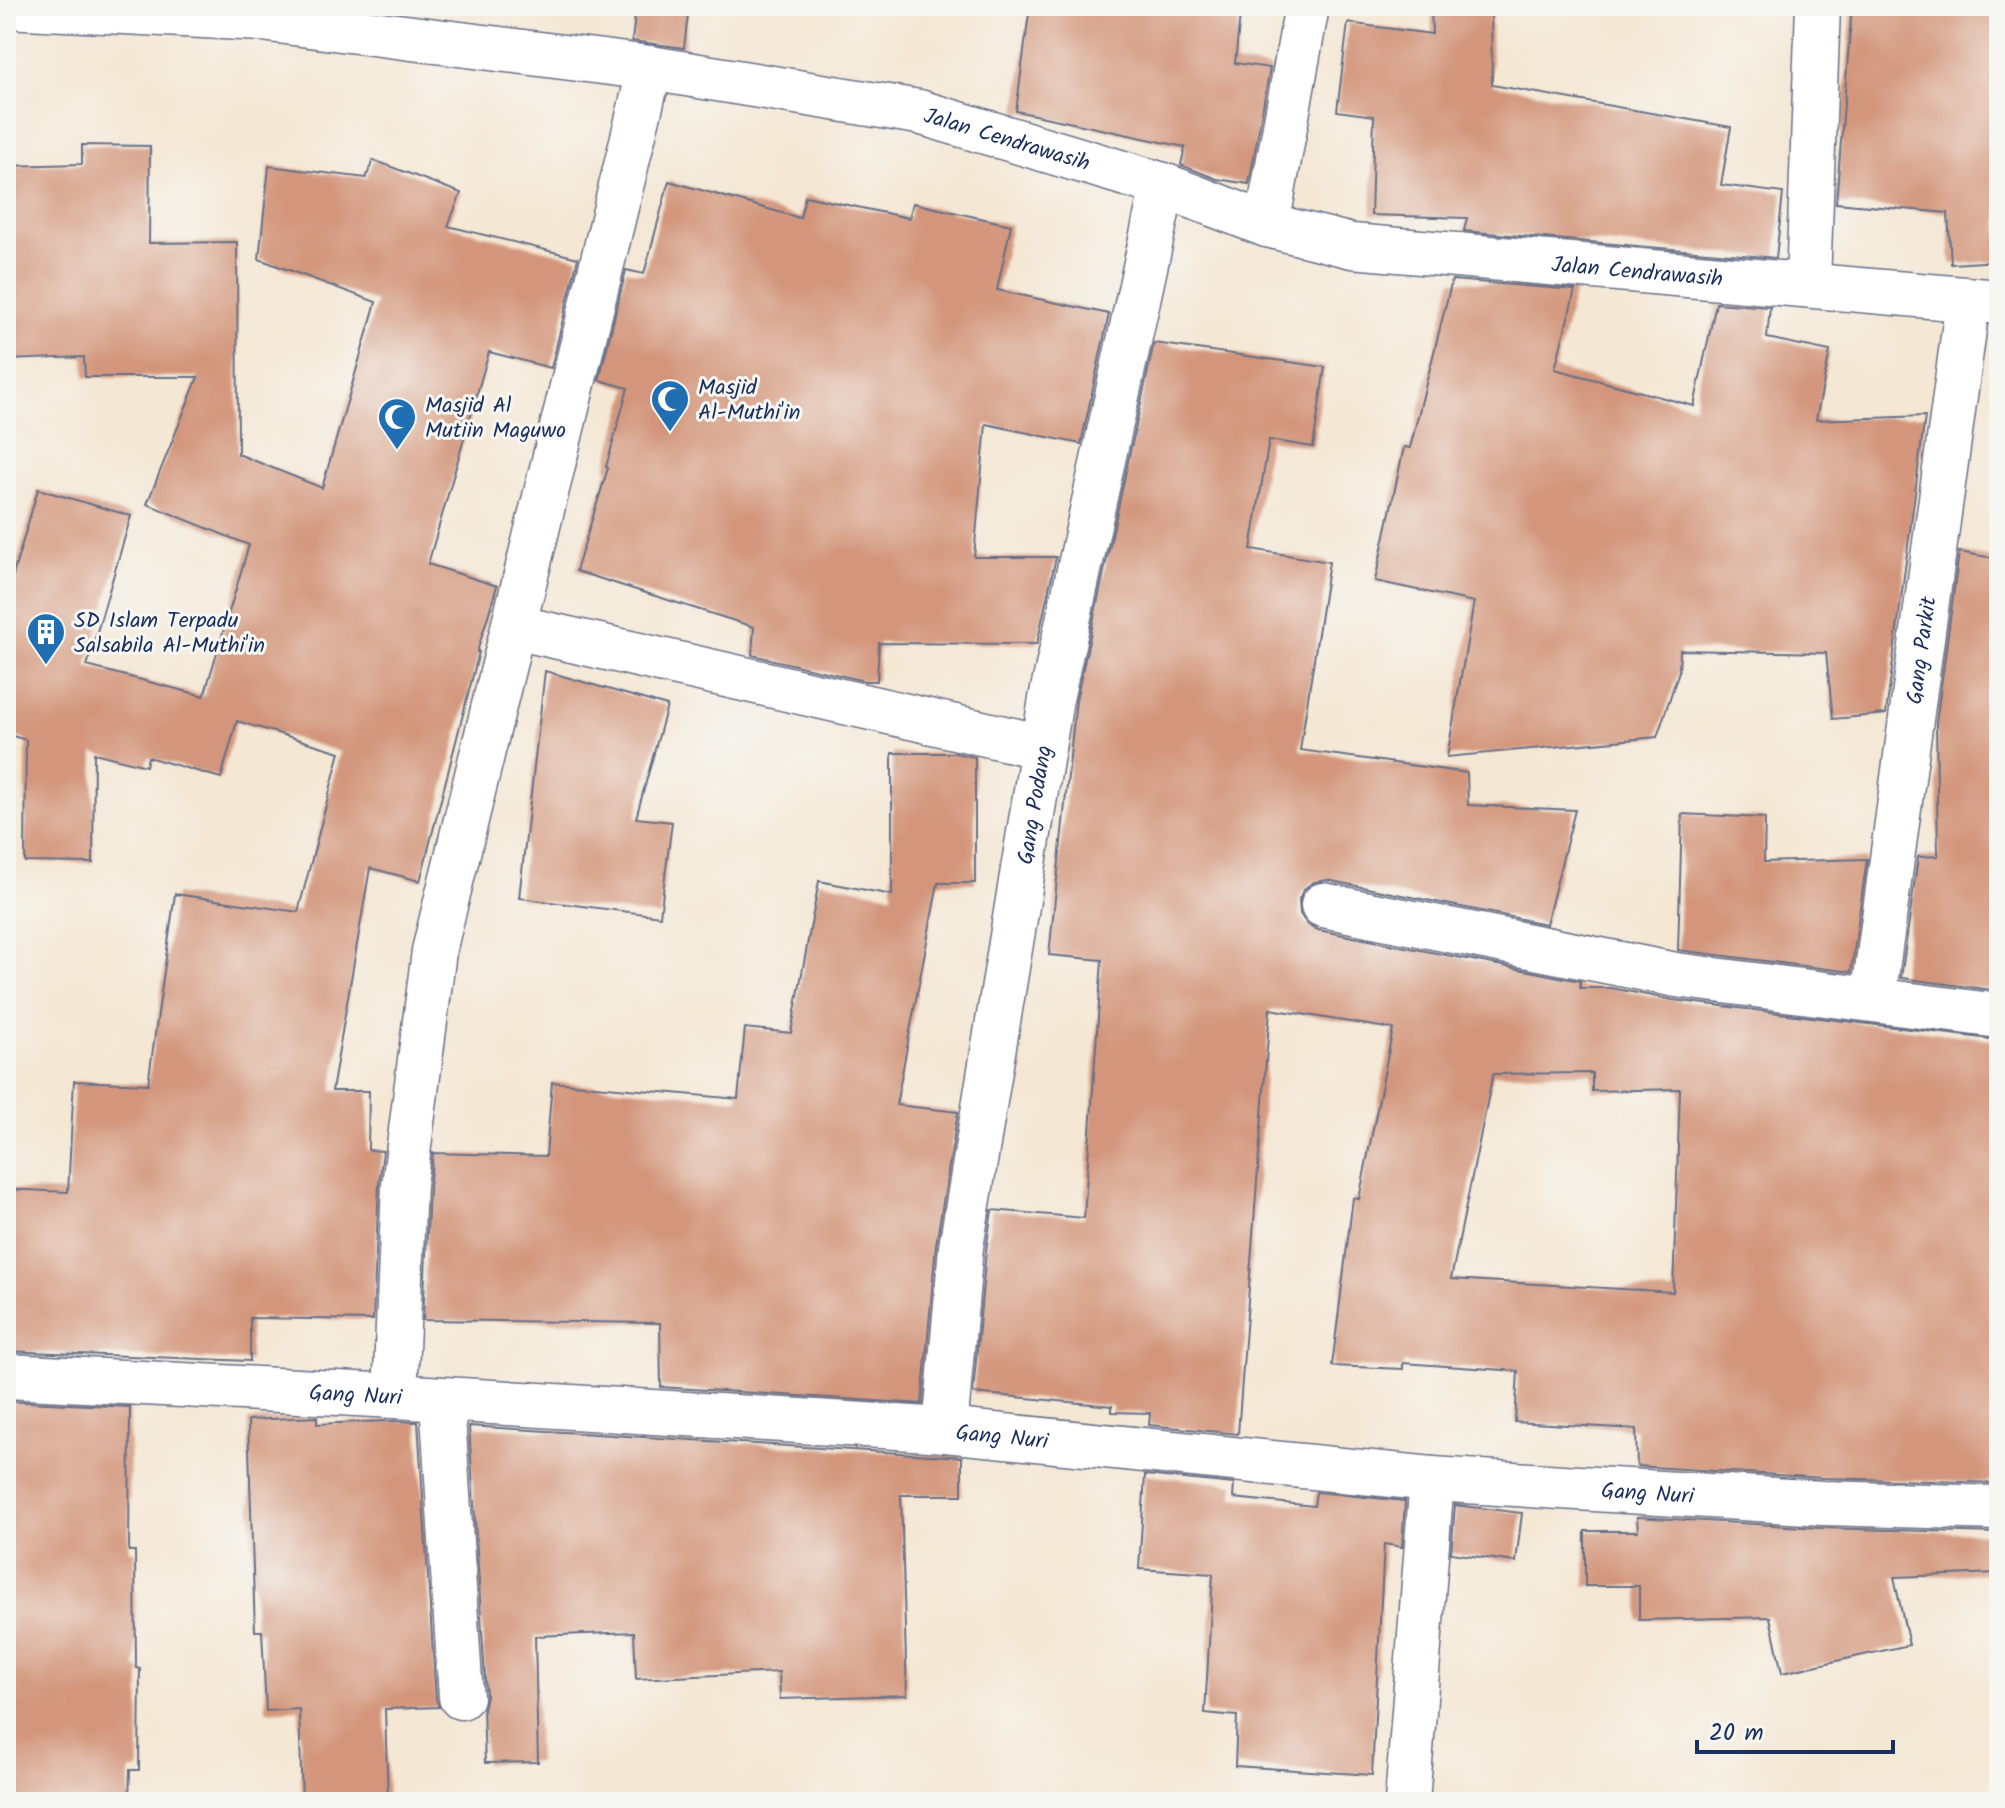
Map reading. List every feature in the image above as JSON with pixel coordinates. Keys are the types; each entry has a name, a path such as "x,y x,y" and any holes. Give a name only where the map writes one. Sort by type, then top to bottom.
{"street":[{"name":"Jalan Cendrawasih","path":"6,6 262,19 650,68 919,112 1163,185 1267,225 1352,246 1983,301"},
{"path":"1267,225 1307,6"},
{"path":"1808,284 1818,6"},
{"path":"395,1396 404,1185 434,951 650,68"},
{"name":"Gang Podang","path":"945,1430 961,1247 1051,699 1163,185"},
{"name":"Gang Parkit","path":"1873,999 1983,301"},
{"path":"515,627 1043,747"},
{"path":"1323,905 1676,975 1999,1016"},
{"name":"Gang Nuri","path":"6,1376 945,1430 1432,1479 1823,1503 1999,1508"},
{"path":"442,1400 461,1697"},
{"path":"1407,1802 1432,1479"}],"building":[{"path":"636,6 689,6 684,48 632,41"},
{"path":"1030,6 1241,6 1235,63 1270,68 1249,184 1217,179 1181,165 1185,147 1016,111"},
{"path":"1431,6 1491,6 1492,85 1731,127 1721,185 1783,193 1776,258 1464,231 1467,218 1371,215 1374,116 1337,111 1348,23 1432,34"},
{"path":"1852,6 1999,6 1999,261 1951,264 1948,213 1836,203"},
{"path":"82,145 150,146 149,243 237,242 238,454 322,488 376,302 259,259 269,166 366,178 373,160 461,193 448,226 578,258 551,368 489,352 428,564 497,586 477,652 420,881 370,868 332,1091 369,1091 368,1150 383,1151 373,1320 250,1318 250,1361 6,1351 6,1189 68,1192 74,1081 148,1084 175,894 298,912 340,752 237,721 221,778 148,757 146,766 94,753 93,863 25,862 26,740 6,734 6,599 38,489 131,516 87,666 204,696 249,545 147,504 198,377 85,377 84,357 6,360 6,166 82,164"},
{"path":"669,181 800,218 805,196 909,218 913,203 1011,225 997,290 1109,314 1081,444 986,424 974,557 1056,557 1037,644 879,643 877,681 865,681 752,655 754,627 576,571 608,468 628,388 599,380 626,270 644,274"},
{"path":"1452,280 1575,290 1555,369 1694,406 1716,303 1770,307 1767,338 1830,351 1816,420 1925,416 1886,714 1833,719 1826,653 1680,650 1679,671 1657,737 1447,757 1474,602 1375,581 1404,447 1410,448"},
{"path":"1154,343 1325,367 1313,447 1269,440 1251,549 1329,562 1300,750 1467,773 1468,805 1575,810 1546,924 1327,880 1314,882 1304,889 1299,899 1300,914 1307,924 1318,930 1580,981 1580,988 1611,988 1673,1000 1999,1040 1999,1483 1824,1478 1637,1466 1636,1429 1515,1422 1518,1371 1403,1363 1403,1369 1332,1366 1353,1198 1359,1199 1393,1029 1270,1009 1238,1434 1149,1425 1150,1413 1112,1412 1112,1406 973,1393 992,1210 1084,1218 1102,960 1049,955 1076,700","holes":["1592,1073 1592,1091 1680,1089 1673,1292 1451,1279 1493,1074"]},
{"path":"1959,552 1999,559 1999,991 1901,978 1918,857 1938,856 1936,723"},
{"path":"545,671 667,706 636,818 672,822 660,916 519,898"},
{"path":"892,753 955,753 975,757 975,883 938,883 896,1105 958,1112 936,1245 922,1404 661,1387 660,1323 423,1320 433,1153 546,1156 552,1082 738,1099 745,1028 791,1033 819,881 892,895"},
{"path":"1682,814 1765,818 1764,862 1867,859 1851,972 1678,950"},
{"path":"6,1401 130,1407 129,1551 135,1551 136,1668 140,1669 139,1770 130,1770 129,1802 6,1802"},
{"path":"317,1417 317,1424 418,1422 436,1699 439,1707 385,1709 388,1802 302,1802 299,1709 266,1711 262,1631 255,1631 248,1420"},
{"path":"469,1426 962,1457 962,1495 901,1495 907,1695 780,1699 779,1672 636,1679 634,1632 535,1636 538,1762 485,1763 483,1708 486,1695"},
{"path":"1145,1475 1234,1484 1233,1498 1314,1506 1316,1492 1405,1501 1402,1547 1384,1544 1372,1775 1235,1766 1237,1716 1205,1713 1213,1574 1139,1569"},
{"path":"1455,1505 1522,1513 1516,1562 1451,1553"},
{"path":"1637,1517 1821,1528 1999,1533 1999,1573 1894,1577 1909,1645 1782,1673 1770,1617 1639,1620 1639,1586 1585,1586 1585,1531 1638,1531"}],"place":[{"name":"Masjid Al-Muthi'in","path":"670,433"},
{"name":"Masjid Al Mutiin Maguwo","path":"397,451"},
{"name":"SD Islam Terpadu Salsabila Al-Muthi'in","path":"46,666"}]}
